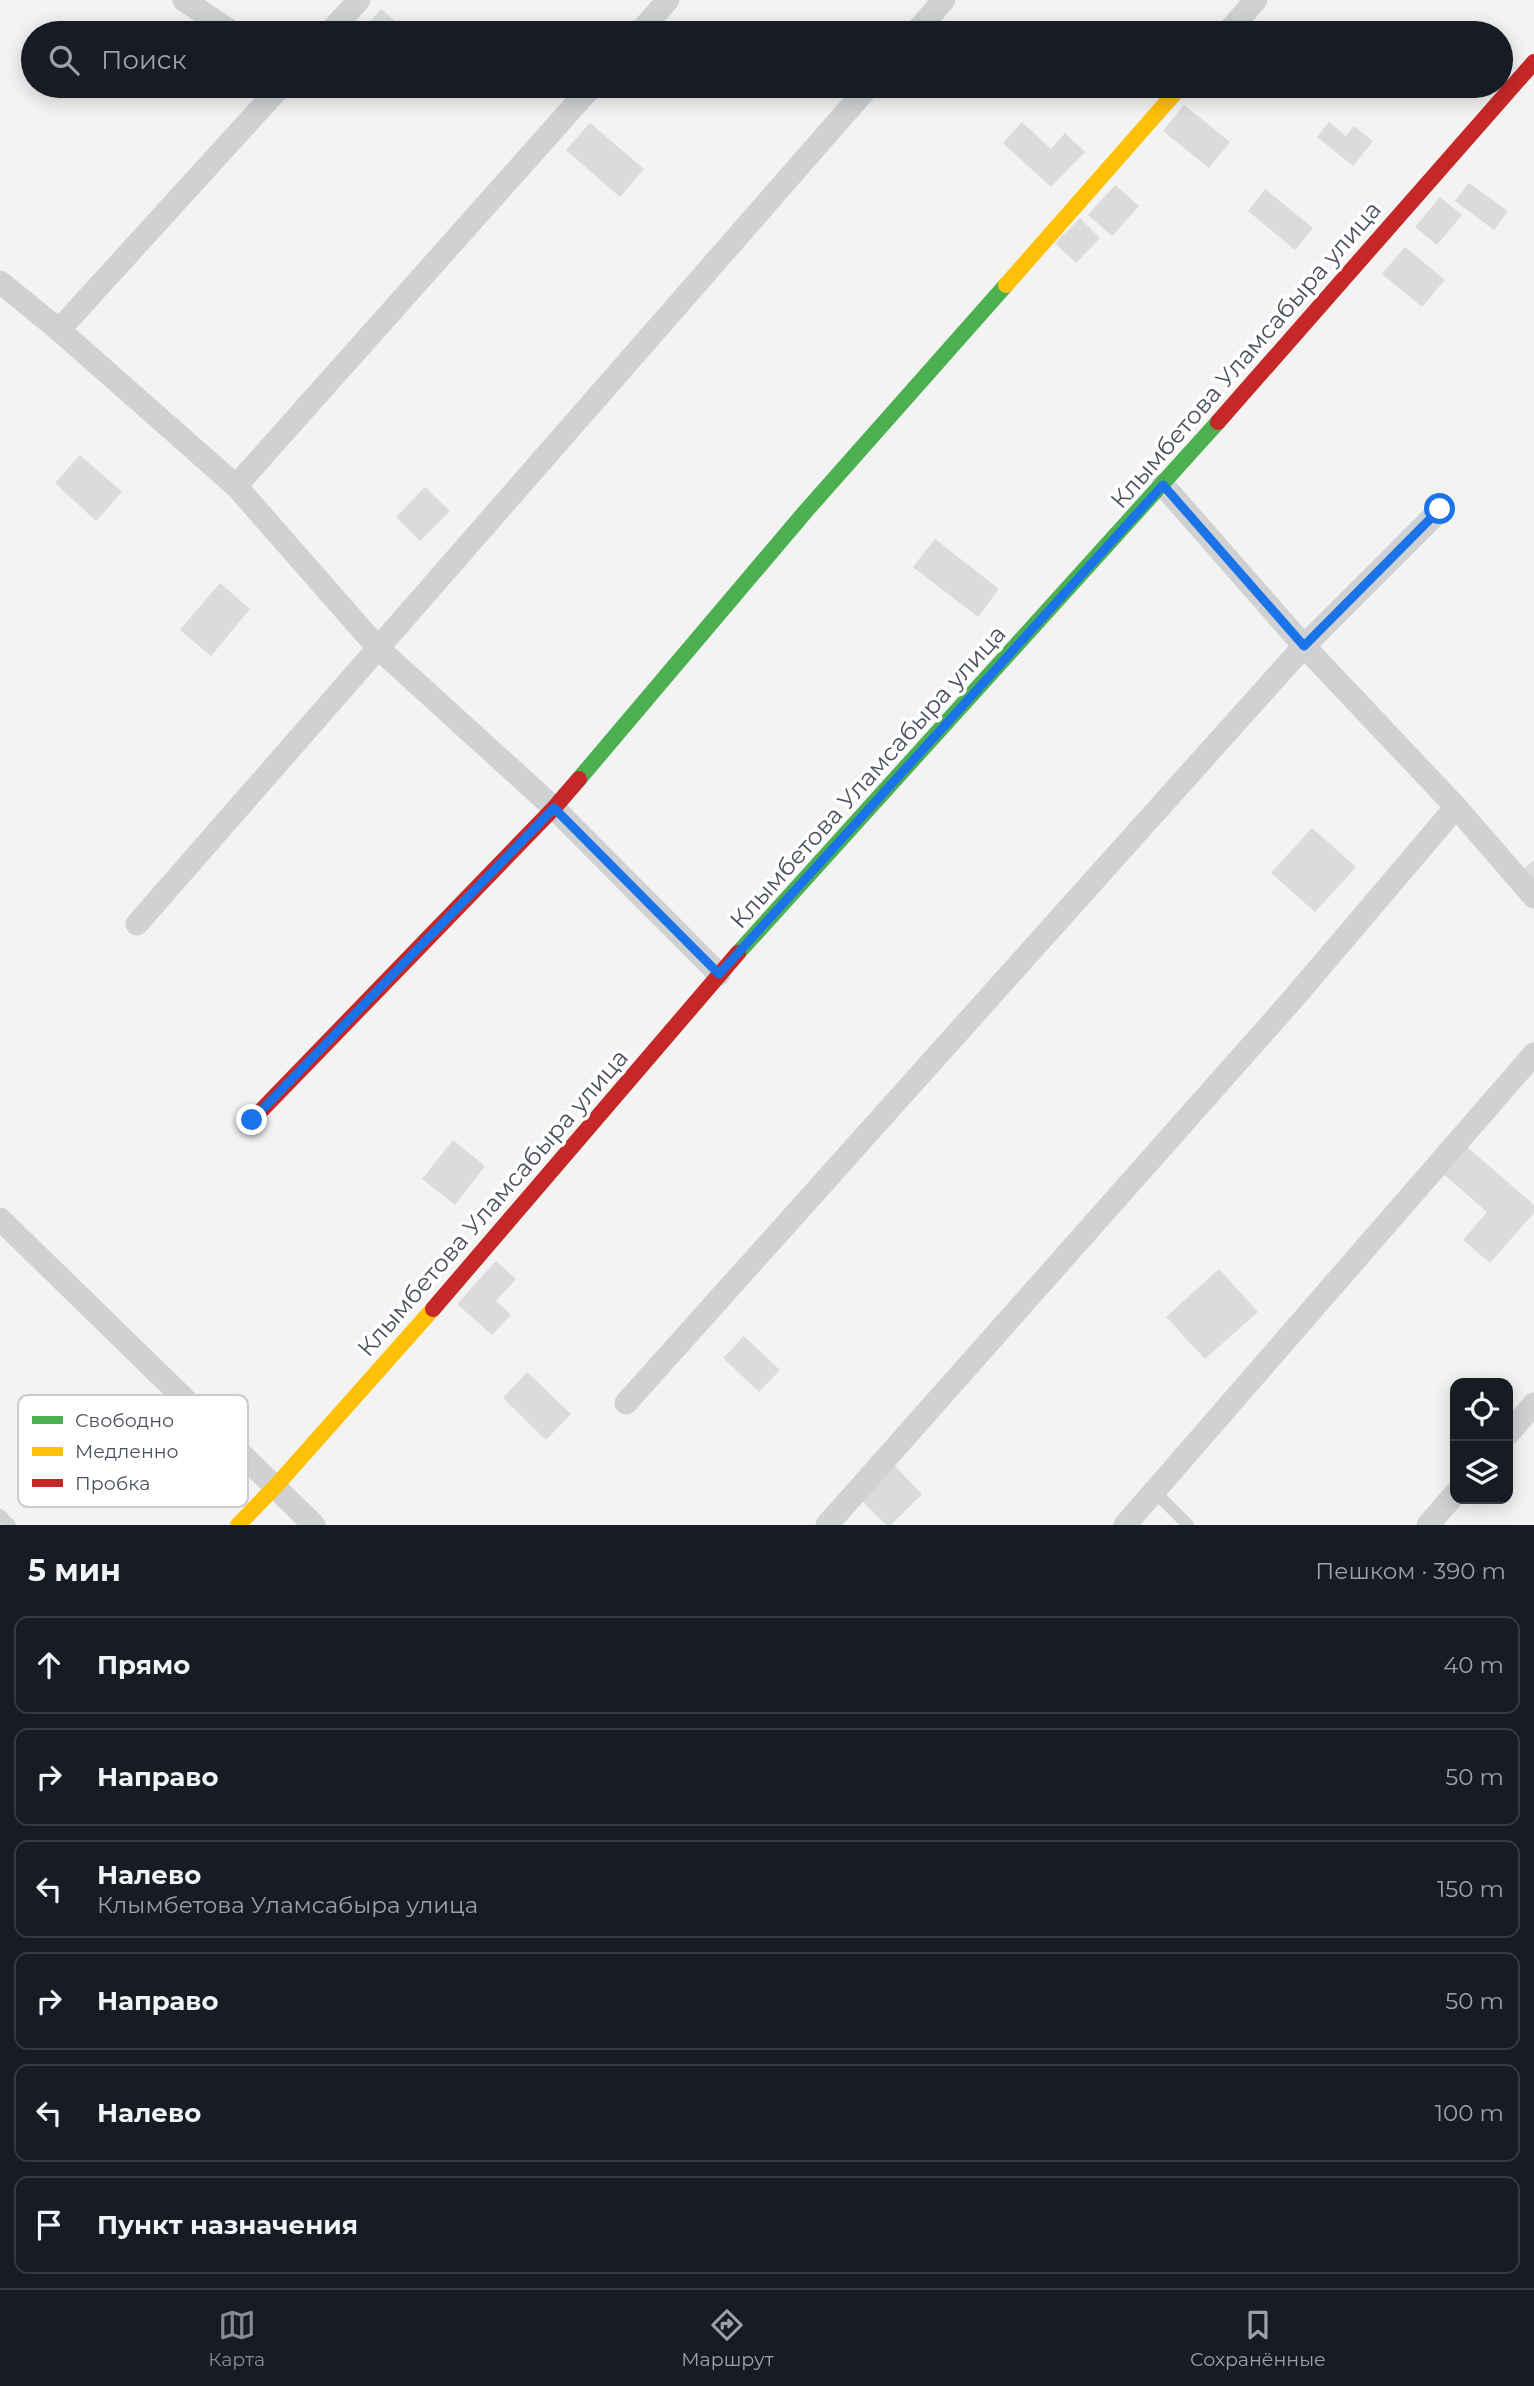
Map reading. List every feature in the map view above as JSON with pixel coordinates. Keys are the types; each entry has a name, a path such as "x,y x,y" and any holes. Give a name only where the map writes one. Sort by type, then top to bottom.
{"street":[{"path":"184,0 215,21"},
{"path":"340,21 359,0"},
{"path":"650,21 668,0"},
{"path":"926,21 944,0"},
{"path":"1238,21 1256,0"},
{"name":"Клымбетова Уламсабыра улица","path":"1513,86 1534,62"},
{"path":"59,330 270,98"},
{"path":"236,486 581,98"},
{"path":"137,924 859,98"},
{"path":"252,1120 554,808 804,512 1170,98"},
{"name":"Клымбетова Уламсабыра улица","path":"238,1525 406,1340 719,974 1163,485 1502,98"},
{"path":"0,282 59,330 236,486 378,649 554,808 719,974"},
{"path":"1163,485 1304,646 1456,807 1534,897"},
{"path":"626,1403 1304,646 1440,509"},
{"path":"827,1525 1293,999 1456,807"},
{"path":"1125,1525 1534,1054"},
{"path":"0,1219 179,1395"},
{"path":"1513,1428 1534,1404"},
{"path":"248,1462 314,1525"},
{"path":"1428,1525 1450,1500"}],"lane":[{"path":"1154,1491 1188,1525"},
{"path":"0,1515 10,1525"}],"building":[{"path":"381,9 395,21 370,21"},
{"path":"1184,105 1230,142 1209,168 1163,131"},
{"path":"1022,122 1051,149 1065,133 1085,152 1051,187 1003,143"},
{"path":"1329,122 1346,136 1354,126 1373,141 1353,166 1317,137"},
{"path":"590,123 644,169 620,197 566,150"},
{"path":"1469,183 1508,211 1494,230 1455,201"},
{"path":"1115,185 1139,206 1112,236 1088,215"},
{"path":"1265,189 1313,228 1295,250 1248,211"},
{"path":"1440,197 1462,215 1437,245 1415,227"},
{"path":"1080,218 1100,238 1076,263 1055,243"},
{"path":"1405,247 1445,280 1422,307 1382,274"},
{"path":"80,455 122,492 96,521 55,483"},
{"path":"425,487 450,511 420,541 396,517"},
{"path":"935,539 999,589 978,617 913,567"},
{"path":"220,583 250,609 211,656 180,630"},
{"path":"1312,828 1356,867 1315,912 1271,873"},
{"path":"1534,860 1534,882 1523,870"},
{"path":"453,1140 485,1166 455,1205 422,1179"},
{"path":"1465,1145 1534,1205 1534,1213 1490,1263 1463,1240 1487,1212 1441,1172"},
{"path":"496,1261 516,1279 496,1301 511,1315 492,1335 457,1304"},
{"path":"1219,1269 1258,1312 1205,1359 1166,1317"},
{"path":"744,1336 780,1370 759,1392 723,1358"},
{"path":"527,1372 571,1414 546,1440 503,1398"},
{"path":"891,1462 922,1494 891,1525 886,1525 857,1496"}],"traffic: fast":[{"path":"579,779 805,512 1006,285"},
{"path":"738,953 1218,422"}],"traffic: slow":[{"path":"1006,285 1170,98"},
{"path":"238,1525 433,1309"}],"traffic: jam":[{"path":"1513,86 1534,62"},
{"path":"1218,422 1502,98"},
{"path":"252,1120 579,779"},
{"path":"433,1309 738,953"}],"route":[{"path":"252,1120 554,808 719,974 1163,485 1304,646 1440,509"}]}
